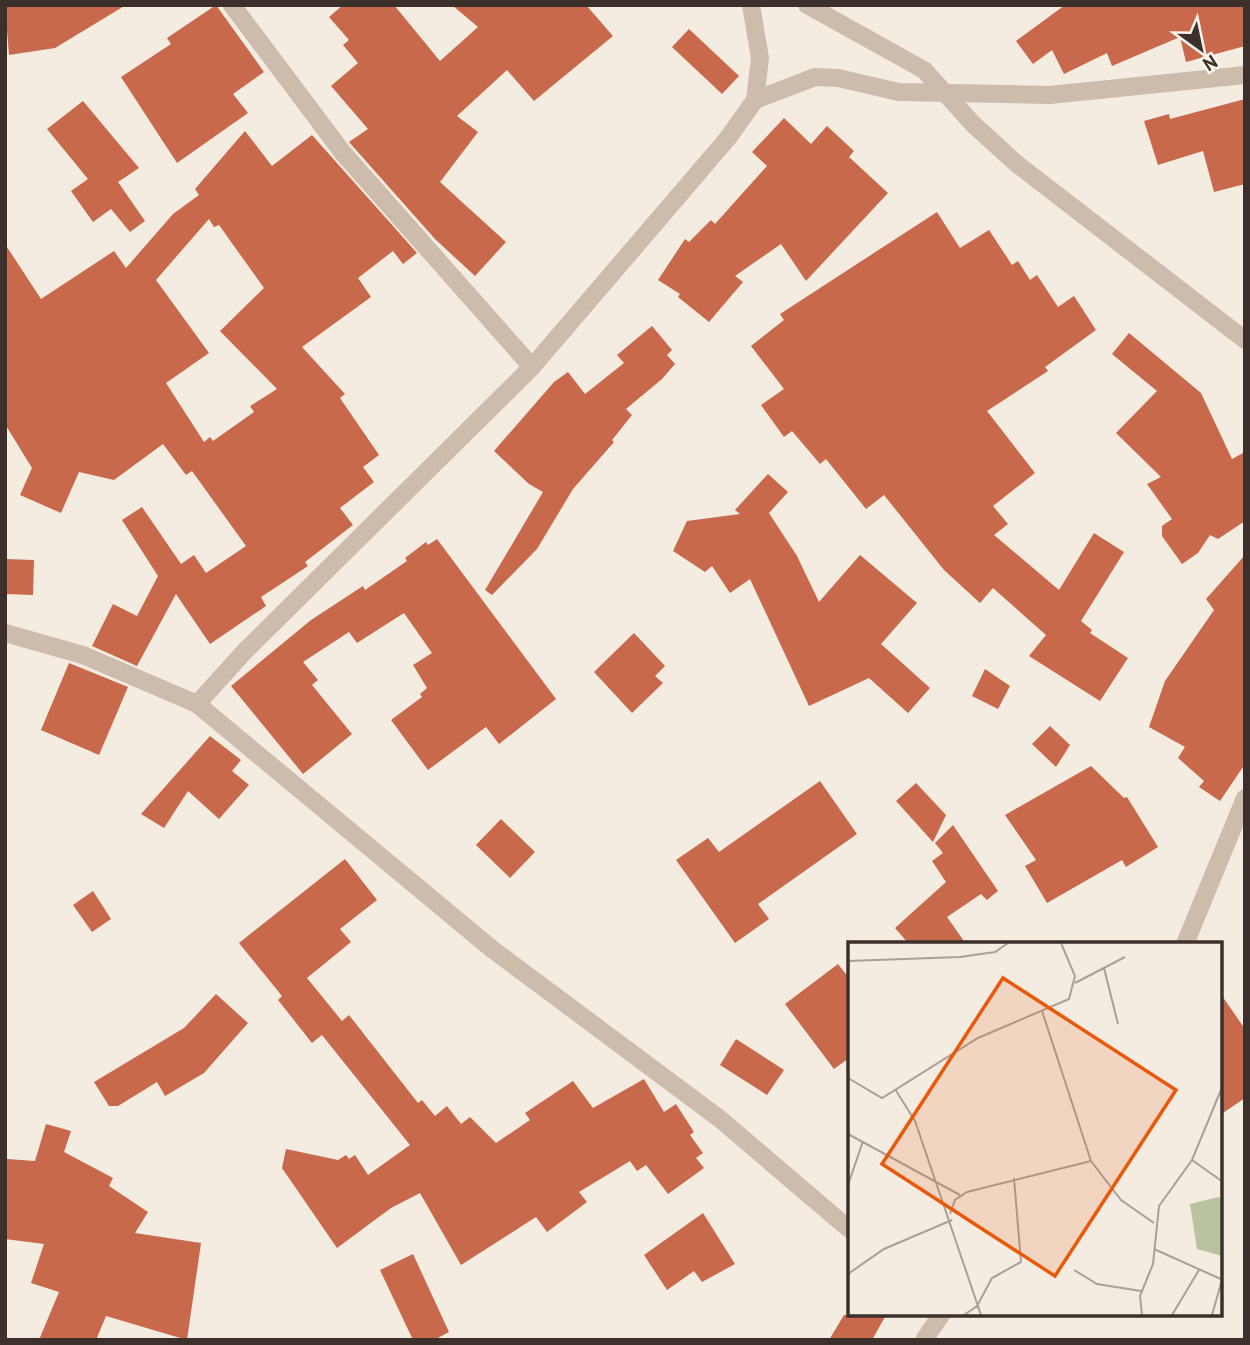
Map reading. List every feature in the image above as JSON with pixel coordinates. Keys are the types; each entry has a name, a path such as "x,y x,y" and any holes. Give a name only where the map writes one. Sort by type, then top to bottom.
{"street":[{"path":"232,5 344,153 532,367"},
{"path":"197,704 245,651 532,367 728,138 755,100 760,58 751,5"},
{"path":"807,5 924,70 1017,164 1245,340"},
{"path":"755,100 815,77 838,78 899,92 1050,95 1245,75"},
{"path":"5,633 83,655 197,704 492,949 720,1119 848,1228"},
{"path":"1186,942 1245,798"},
{"path":"924,1340 940,1317"}],"building":[{"path":"5,5 126,5 55,48 9,55"},
{"path":"216,5 264,72 233,94 248,113 177,163 121,77 171,44 167,38"},
{"path":"343,5 394,5 440,61 478,27 452,5 586,5 613,36 534,101 507,70 457,116 478,132 440,182 506,242 475,276 435,239 349,142 368,129 331,86 358,63 343,45 349,40 329,17"},
{"path":"1065,5 1245,5 1245,46 1186,62 1180,37 1112,66 1107,53 1064,74 1052,50 1033,64 1016,41"},
{"path":"689,29 739,76 722,94 672,47"},
{"path":"1245,99 1245,184 1214,192 1203,151 1158,165 1144,121 1169,114 1170,119"},
{"path":"83,101 139,168 118,182 145,221 130,232 111,209 93,222 71,191 88,179 47,129"},
{"path":"784,118 811,144 827,126 854,151 849,157 888,193 806,281 781,244 735,276 743,282 709,322 678,297 680,294 658,280 685,239 689,242 711,220 715,224 767,166 752,152"},
{"path":"245,131 272,166 312,135 417,253 403,264 393,251 358,278 371,297 302,347 345,394 340,398 379,455 363,467 374,482 340,508 353,525 305,562 308,566 261,597 266,606 210,644 176,594 137,666 92,646 113,604 137,616 158,576 122,520 142,507 181,564 194,555 206,573 246,546 192,471 186,475 163,444 114,480 79,472 61,513 20,495 32,468 5,424 5,244 41,299 114,251 126,268 173,214 199,195 195,189","holes":["209,219 214,227 219,225 264,288 220,331 277,389 250,406 254,412 213,441 210,437 204,442 166,383 209,353 156,280"]},
{"path":"937,212 960,248 989,230 1012,265 1018,261 1030,280 1037,275 1058,307 1074,296 1096,330 1045,367 1048,371 987,411 1035,473 993,506 1008,524 994,535 1059,590 1094,533 1124,552 1081,621 1092,630 1090,633 1128,658 1100,701 1029,656 1046,635 993,588 980,603 944,570 884,495 866,509 826,459 820,464 792,431 784,437 761,405 784,389 751,346 784,320 780,314"},
{"path":"652,326 672,350 667,355 675,364 662,379 626,409 632,415 612,440 614,442 573,489 537,549 492,595 485,590 543,492 529,484 494,451 554,382 568,372 585,394 624,363 617,355"},
{"path":"1129,333 1201,393 1232,459 1245,452 1245,521 1218,539 1210,535 1198,553 1182,564 1162,536 1162,526 1172,519 1147,484 1161,477 1116,433 1157,391 1112,354"},
{"path":"768,474 788,492 769,513 797,556 819,602 860,555 917,603 881,644 930,688 908,713 869,678 809,706 750,579 730,593 712,566 705,572 673,551 687,521 740,514 735,510"},
{"path":"437,539 556,699 499,744 486,727 428,770 391,720 422,697 420,694 427,688 413,665 432,653 404,613 357,643 349,632 303,662 318,680 312,685 352,734 303,774 231,686 311,620 363,586 365,590 407,561 405,558 426,542 428,545"},
{"path":"1245,555 1245,764 1220,801 1199,787 1204,781 1178,758 1185,747 1149,727 1165,681 1214,610 1206,599"},
{"path":"5,559 34,560 33,595 5,594"},
{"path":"634,633 665,666 655,676 663,683 632,713 594,672"},
{"path":"69,663 128,687 99,755 41,730"},
{"path":"985,669 1010,686 998,709 972,696"},
{"path":"1050,726 1070,745 1056,767 1032,744"},
{"path":"210,736 241,760 232,771 249,785 219,819 188,791 164,828 141,814"},
{"path":"1091,766 1124,798 1127,797 1158,847 1126,867 1122,860 1047,903 1025,866 1036,860 1005,815"},
{"path":"820,781 857,834 758,904 769,919 735,943 676,860 708,838 719,852"},
{"path":"916,783 946,815 933,842 896,801"},
{"path":"501,819 535,852 510,878 476,845"},
{"path":"953,825 998,891 987,900 981,894 947,917 965,942 907,942 895,928 946,882 932,861 943,853 935,843"},
{"path":"345,859 377,900 340,929 351,942 307,978 342,1021 349,1015 418,1103 422,1100 435,1116 447,1106 461,1124 470,1117 496,1143 530,1120 525,1113 573,1081 593,1108 644,1079 664,1112 676,1104 694,1132 690,1135 703,1153 696,1158 704,1168 668,1194 646,1165 637,1171 630,1161 579,1192 587,1202 547,1232 536,1217 461,1265 420,1193 391,1208 337,1248 282,1168 286,1149 338,1160 346,1155 349,1159 355,1155 368,1175 410,1145 322,1035 312,1043 278,1000 282,996 239,943"},
{"path":"93,891 111,919 92,932 73,905"},
{"path":"838,964 848,977 848,1059 834,1069 785,1004"},
{"path":"216,994 248,1023 204,1073 165,1096 157,1082 118,1106 109,1106 94,1082 184,1028"},
{"path":"1222,996 1245,1029 1245,1098 1222,1114"},
{"path":"736,1039 784,1070 767,1095 720,1065"},
{"path":"46,1124 71,1131 64,1152 113,1178 109,1186 148,1212 135,1233 201,1243 187,1340 106,1316 96,1340 39,1340 59,1292 31,1283 44,1244 5,1239 5,1181 7,1159 35,1161"},
{"path":"703,1213 735,1264 702,1282 694,1271 667,1290 644,1255"},
{"path":"413,1254 449,1332 434,1340 413,1340 380,1270"},
{"path":"844,1315 885,1317 872,1340 829,1340"}]}
